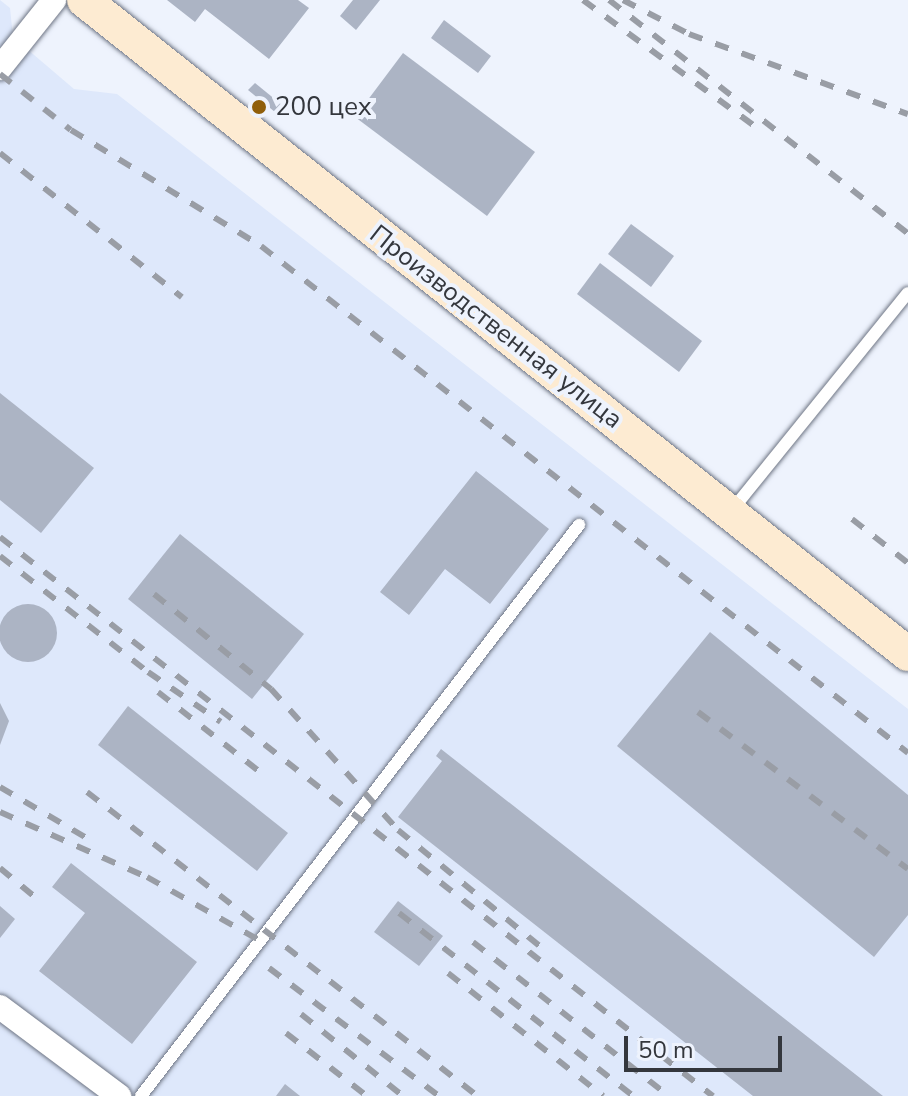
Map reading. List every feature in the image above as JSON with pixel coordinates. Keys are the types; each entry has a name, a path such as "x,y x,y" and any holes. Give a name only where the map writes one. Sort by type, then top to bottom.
{"main road":[{"name":"Производственная улица","path":"84,0 908,654"}],"street":[{"path":"0,68 54,0"},
{"path":"0,1007 119,1096"}],"lane":[{"path":"730,512 908,293"},
{"path":"141,1096 579,525"}],"shaded area":[{"path":"0,0 10,8 13,37 74,89 117,94 908,709 908,1096 0,1096"}],"building":[{"path":"167,0 298,0 309,8 269,59 205,9 195,22"},
{"path":"353,0 380,0 356,30 340,16"},
{"path":"444,20 491,56 478,73 431,38"},
{"path":"403,53 535,152 487,216 355,117"},
{"path":"255,83 282,105 275,112 248,90"},
{"path":"631,224 674,256 651,287 608,254"},
{"path":"600,263 702,341 679,372 577,294"},
{"path":"0,393 94,468 41,533 0,500"},
{"path":"476,471 549,529 490,604 445,569 409,615 380,592"},
{"path":"180,534 304,634 252,699 128,599"},
{"path":"28,604 39,606 48,613 55,622 55,644 48,653 39,660 28,662 17,660 8,653 1,644 -1,633 1,622 8,613 17,606"},
{"path":"710,632 908,795 908,915 874,957 617,746"},
{"path":"0,703 9,721 0,745"},
{"path":"128,706 288,833 257,871 98,745"},
{"path":"441,749 883,1096 753,1096 398,817 442,761 436,756"},
{"path":"71,863 197,962 132,1044 39,971 85,913 52,887"},
{"path":"398,901 443,936 419,966 374,932"},
{"path":"0,906 15,919 0,938"},
{"path":"285,1084 300,1096 276,1096"}],"railway":[{"path":"583,0 760,130"},
{"path":"609,0 908,234"},
{"path":"623,0 689,34 908,114"},
{"path":"0,74 71,130 261,246 908,753"},
{"path":"0,153 182,297"},
{"path":"852,519 908,563"},
{"path":"0,537 713,1096"},
{"path":"0,556 148,672 221,722"},
{"path":"154,594 271,689 398,830 542,948"},
{"path":"158,692 265,776"},
{"path":"698,712 908,869"},
{"path":"0,787 90,840"},
{"path":"87,792 478,1096"},
{"path":"0,812 147,877 264,943"},
{"path":"0,868 41,902"},
{"path":"399,913 633,1096"},
{"path":"473,942 669,1096"},
{"path":"269,968 439,1096"},
{"path":"448,973 603,1096"},
{"path":"301,1014 403,1096"},
{"path":"286,1033 367,1096"}],"place":[{"name":"200 цех","path":"259,107"}]}
